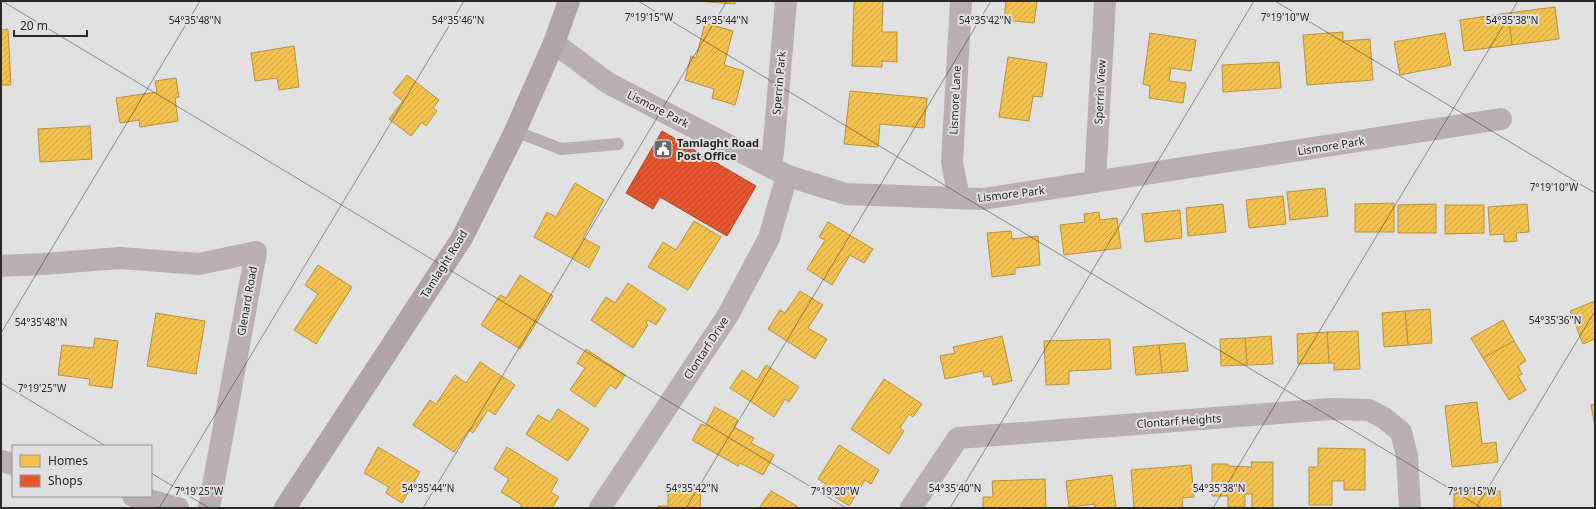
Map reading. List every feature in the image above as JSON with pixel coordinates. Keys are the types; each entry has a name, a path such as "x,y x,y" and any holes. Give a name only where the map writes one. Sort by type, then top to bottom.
{"street":[{"name":"Tamlaght Road","path":"285,508 462,238 516,131 554,43 569,1"},
{"name":"Sperrin Park","path":"779,170 772,153 786,1"},
{"name":"Lismore Lane","path":"959,198 952,162 961,1"},
{"name":"Sperrin View","path":"1095,182 1105,1"},
{"name":"Lismore Park","path":"554,43 608,83 779,170 846,194 983,199 1501,119"},
{"name":"Clontarf Drive","path":"600,508 728,315 769,238 784,186 779,170"},
{"name":"Glenard Road","path":"1,266 120,258 199,264 256,252 209,508"},
{"name":"Clontarf Heights","path":"911,508 958,438 1331,409 1369,410 1384,418 1401,432 1407,456 1410,508"},
{"path":"1,461 12,464"},
{"path":"137,497 178,508"}],"lane":[{"path":"516,131 561,149 618,144"}],"building: Homes":[{"path":"694,1 735,1 735,4"},
{"path":"854,1 883,1 882,32 897,32 897,62 882,61 882,67 852,66"},
{"path":"1006,1 1037,1 1034,23 1004,20"},
{"path":"1555,7 1559,39 1512,45 1508,13"},
{"path":"1508,13 1512,45 1464,51 1460,20"},
{"path":"705,23 733,31 724,65 744,71 735,105 712,98 714,89 685,80 691,56 696,58"},
{"path":"8,29 11,85 1,85 1,30"},
{"path":"1343,32 1343,41 1370,39 1373,80 1307,85 1303,35"},
{"path":"1150,33 1196,40 1191,71 1171,68 1169,81 1186,83 1183,103 1149,98 1150,86 1143,84"},
{"path":"1445,33 1451,65 1400,75 1394,42"},
{"path":"294,46 299,87 279,90 277,78 255,81 251,53"},
{"path":"1008,57 1047,63 1042,97 1033,96 1029,121 999,117"},
{"path":"1279,62 1281,88 1223,92 1222,65"},
{"path":"407,75 439,100 433,108 437,111 426,126 422,122 411,136 389,119 403,101 393,93"},
{"path":"176,78 179,97 175,98 178,121 140,127 139,120 120,123 116,98 157,92 155,81"},
{"path":"850,91 927,98 924,128 880,124 878,147 844,144"},
{"path":"90,126 92,159 40,162 38,129"},
{"path":"575,183 604,200 583,238 600,247 589,268 534,237 547,212 556,217"},
{"path":"1325,188 1328,216 1290,220 1287,192"},
{"path":"1283,196 1286,224 1249,228 1246,200"},
{"path":"1394,203 1394,232 1355,232 1355,204"},
{"path":"1223,204 1226,232 1188,236 1186,208"},
{"path":"1436,204 1436,233 1398,233 1398,205"},
{"path":"1527,204 1529,232 1516,233 1517,241 1504,242 1504,234 1490,235 1488,207"},
{"path":"1445,205 1484,205 1484,233 1445,234"},
{"path":"1180,210 1182,238 1145,242 1142,214"},
{"path":"1099,212 1100,220 1117,218 1121,248 1064,255 1060,225 1085,222 1084,214"},
{"path":"694,221 721,237 688,290 648,267 663,242 676,250"},
{"path":"828,222 873,249 864,263 850,255 832,285 807,269 825,240 819,237"},
{"path":"1011,231 1012,239 1038,236 1040,265 1015,268 1015,274 992,277 987,233"},
{"path":"318,265 352,287 316,344 294,330 318,294 305,285"},
{"path":"520,275 553,296 520,349 481,325 500,295 506,298"},
{"path":"628,283 666,309 656,325 648,320 646,323 648,325 633,348 591,320 606,297 615,303"},
{"path":"800,291 823,305 808,328 827,339 815,359 768,329 780,310 785,313"},
{"path":"1595,301 1595,339 1583,344 1570,311"},
{"path":"1430,309 1432,343 1408,345 1405,311"},
{"path":"1405,311 1408,345 1384,347 1382,313"},
{"path":"156,313 205,321 196,374 147,366"},
{"path":"1503,320 1514,341 1483,358 1471,338"},
{"path":"1358,331 1360,369 1334,370 1334,363 1329,363 1327,332"},
{"path":"1327,332 1329,363 1298,364 1297,334"},
{"path":"1002,336 1012,381 993,385 991,376 984,377 983,371 945,379 940,356 955,353 953,347"},
{"path":"1271,336 1273,364 1247,365 1245,338"},
{"path":"95,338 118,341 112,388 89,385 90,379 58,375 62,345 93,348"},
{"path":"1245,338 1247,365 1221,366 1220,339"},
{"path":"1110,339 1111,369 1069,371 1069,384 1046,385 1044,341"},
{"path":"1514,341 1526,361 1518,366 1522,374 1518,376 1526,390 1509,400 1483,358"},
{"path":"1185,343 1188,371 1162,373 1159,345"},
{"path":"1159,345 1162,373 1136,375 1133,347"},
{"path":"586,349 625,375 616,389 610,385 595,407 570,390 585,368 577,363"},
{"path":"480,362 515,385 495,415 488,410 473,433 469,430 454,452 413,425 430,400 436,404 455,375 466,383"},
{"path":"766,365 799,387 789,402 785,399 774,417 730,388 742,370 757,380"},
{"path":"884,379 922,404 913,417 909,414 900,428 904,431 889,454 851,429"},
{"path":"1477,402 1482,444 1496,442 1498,462 1452,467 1445,406"},
{"path":"1595,404 1595,427 1591,405"},
{"path":"715,407 738,420 734,427 754,438 751,443 774,455 763,475 740,463 738,466 692,440 701,424 705,426"},
{"path":"558,409 589,429 568,461 526,434 538,415 550,422"},
{"path":"839,445 879,470 871,484 865,480 849,506 823,489 826,484 818,479"},
{"path":"378,447 420,472 402,503 386,493 389,487 364,473"},
{"path":"507,447 558,479 551,492 559,497 552,508 520,508 522,505 501,492 509,479 494,469"},
{"path":"1318,448 1365,449 1365,490 1344,490 1344,481 1332,481 1332,505 1309,505 1309,467 1318,467"},
{"path":"1251,462 1273,462 1273,508 1252,508 1252,494 1245,494 1245,507 1228,507 1228,496 1212,496 1212,464 1252,467"},
{"path":"1191,465 1194,497 1182,498 1183,508 1134,508 1131,470"},
{"path":"1112,475 1116,508 1095,508 1095,504 1069,507 1066,481"},
{"path":"1045,479 1046,508 983,508 983,497 993,497 992,481"},
{"path":"668,484 686,484 686,488 701,488 700,508 658,508 658,506 668,506"},
{"path":"771,491 797,506 796,508 759,508"},
{"path":"1500,491 1501,508 1454,508 1454,493"}],"building: Shops":[{"path":"662,131 756,186 727,236 660,197 653,209 626,193"}],"place":[{"name":"Tamlaght Road Post Office","path":"663,149"}]}
